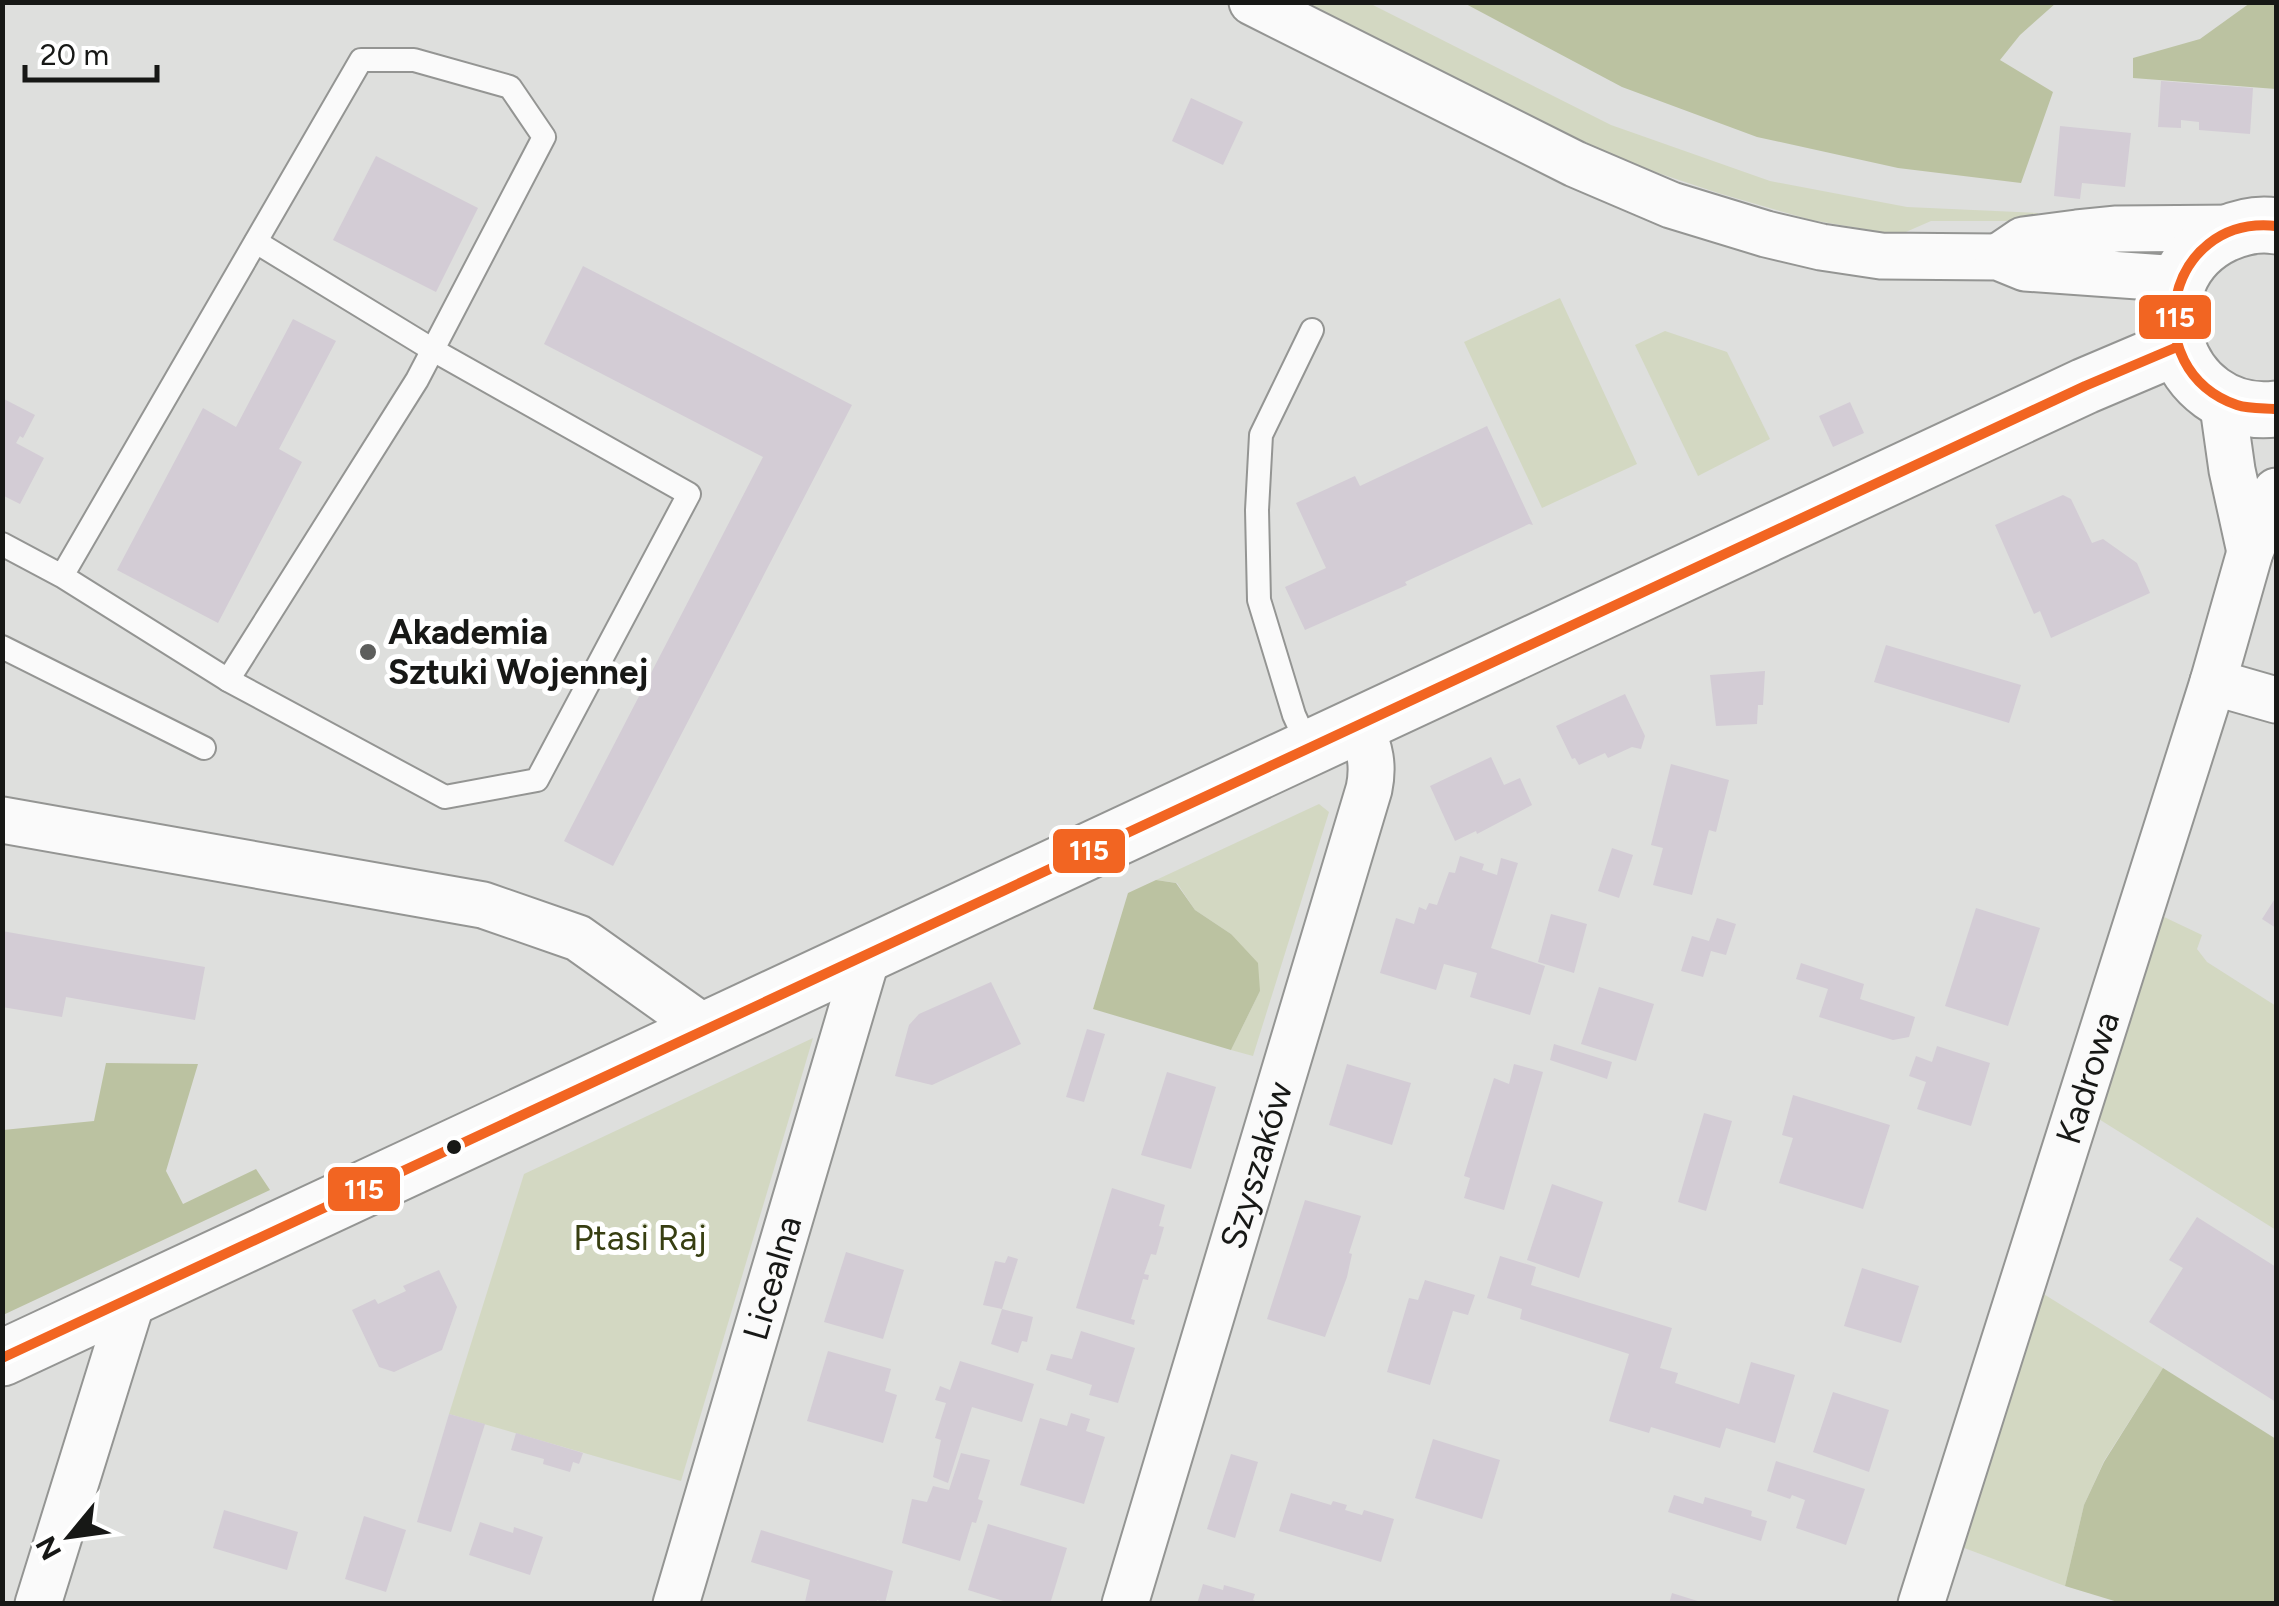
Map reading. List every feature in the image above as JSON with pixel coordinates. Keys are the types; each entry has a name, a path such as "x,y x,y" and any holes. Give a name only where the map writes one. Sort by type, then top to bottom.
{"street":[{"path":"1252,2 1576,164 1671,204 1821,247 1911,258 1998,256 2024,268 2180,279"},
{"path":"1998,256 2023,240 2077,233 2258,227"},
{"path":"2258,227 2204,248 2180,279 2172,312 2176,347 2190,372 2210,392 2234,406 2276,409"},
{"path":"2,1358 2084,386 2176,347"},
{"name":"Kadrowa","path":"2222,399 2250,552"},
{"name":"Kadrowa","path":"1921,1604 2250,552 2276,491"},
{"path":"2212,682 2276,700"},
{"name":"Szyszaków","path":"1125,1604 1368,789 1373,769 1360,726"},
{"path":"2,820 484,905 578,938 706,1029"},
{"name":"Licealna","path":"676,1604 868,954"},
{"path":"38,1604 134,1295"}],"lane":[{"path":"62,576 361,60 414,60 510,87 544,137 417,380 228,680"},
{"path":"2,544 62,576 228,680 446,797 536,780 689,494 433,350 256,242"},
{"path":"1310,750 1294,715 1259,600 1257,510 1261,435 1312,330"},
{"path":"2,647 204,748"}],"green space":[{"path":"1302,3 1369,3 1611,125 1770,181 1907,207 2038,213 2038,221 1931,221 1899,235 1811,220 1718,193 1583,142"},
{"path":"1464,3 2056,3 2020,35 2000,60 2053,92 2021,183 1898,168 1757,137 1622,87"},
{"path":"2250,3 2276,3 2276,89 2133,78 2133,58 2200,39"},
{"path":"1560,298 1637,464 1542,508 1464,342"},
{"path":"1665,331 1727,352 1770,439 1698,476 1635,345"},
{"path":"1319,804 1329,812 1253,1056 1231,1050 1260,991 1231,934 1195,910 1177,883 1156,880"},
{"path":"1156,880 1176,883 1195,910 1231,934 1258,963 1260,991 1231,1050 1093,1009 1128,893"},
{"path":"2162,916 2202,935 2197,949 2207,962 2276,1006 2276,1230 2094,1116"},
{"name":"Ptasi Raj","path":"813,1038 681,1481 449,1414 524,1174"},
{"path":"106,1063 198,1064 166,1171 183,1204 256,1169 270,1190 3,1315 3,1130 94,1121"},
{"path":"2042,1293 2163,1368 2104,1461 2084,1505 2065,1586 1959,1546"},
{"path":"2163,1368 2276,1439 2276,1603 2121,1603 2065,1586 2084,1505 2104,1462"}],"building":[{"path":"2161,81 2253,88 2250,134 2199,130 2199,122 2181,120 2181,128 2158,127"},
{"path":"1191,98 1243,122 1223,165 1172,141"},
{"path":"2060,126 2131,133 2125,187 2082,183 2080,199 2054,196"},
{"path":"376,156 478,208 436,292 333,240"},
{"path":"583,266 852,405 613,866 564,841 763,457 544,344"},
{"path":"293,319 336,341 279,449 302,462 218,623 117,570 203,408 236,427"},
{"path":"2,398 35,415 16,443 44,458 20,504 2,495"},
{"path":"1850,402 1864,433 1833,447 1819,416"},
{"path":"1487,426 1533,525 1305,630 1285,587 1326,568 1296,503 1355,476 1360,486"},
{"path":"2063,495 2071,499 2092,543 2103,539 2137,563 2150,593 2051,638 2040,611 2034,614 1995,525"},
{"path":"1886,645 2021,685 2009,723 1874,682"},
{"path":"1765,671 1763,705 1758,705 1757,724 1716,726 1710,675"},
{"path":"1625,694 1645,736 1641,749 1632,747 1608,758 1605,753 1579,765 1556,726"},
{"path":"1491,757 1504,785 1520,778 1532,805 1455,841 1430,786"},
{"path":"1671,764 1729,780 1716,832 1709,830 1692,895 1653,885 1663,848 1651,845"},
{"path":"1612,848 1633,855 1619,898 1598,891"},
{"path":"1460,856 1484,864 1482,870 1497,875 1501,858 1518,863 1491,948 1545,966 1530,1015 1470,997 1477,973 1444,964 1436,990 1380,973 1396,918 1414,924 1419,907 1426,910 1429,903 1437,905 1449,872 1455,873"},
{"path":"2276,897 2276,928 2262,919"},
{"path":"1976,908 2040,928 2008,1026 1945,1006"},
{"path":"1551,914 1587,924 1574,973 1538,962"},
{"path":"1717,918 1736,924 1726,955 1711,951 1703,977 1681,971 1692,936 1709,941"},
{"path":"2,931 205,967 195,1020 66,997 62,1017 2,1007"},
{"path":"1801,963 1864,984 1860,999 1915,1017 1909,1037 1893,1040 1819,1017 1828,989 1796,979"},
{"path":"991,982 1021,1044 932,1085 895,1076 909,1025 919,1014"},
{"path":"1599,987 1654,1004 1636,1061 1581,1044"},
{"path":"1087,1029 1105,1034 1084,1102 1066,1097"},
{"path":"1554,1044 1612,1062 1607,1079 1550,1060"},
{"path":"1937,1046 1990,1063 1971,1126 1917,1109 1926,1082 1909,1076 1916,1056 1932,1062"},
{"path":"1347,1064 1411,1083 1392,1145 1329,1125"},
{"path":"1514,1064 1543,1072 1504,1210 1464,1198 1470,1178 1464,1176 1494,1078 1509,1084"},
{"path":"1167,1072 1216,1087 1191,1169 1141,1155"},
{"path":"1793,1095 1890,1125 1863,1209 1779,1183 1793,1138 1782,1135"},
{"path":"1704,1113 1732,1121 1706,1211 1678,1202"},
{"path":"1552,1184 1603,1202 1579,1278 1527,1260"},
{"path":"1112,1188 1165,1205 1159,1226 1164,1227 1156,1255 1151,1254 1144,1274 1149,1275 1148,1280 1143,1279 1131,1319 1135,1320 1134,1325 1076,1308"},
{"path":"1305,1200 1361,1216 1349,1253 1352,1254 1347,1277 1325,1337 1267,1319"},
{"path":"2197,1217 2276,1267 2276,1402 2149,1322 2183,1268 2169,1260"},
{"path":"846,1252 904,1270 883,1339 824,1322"},
{"path":"1008,1256 1018,1259 1002,1309 983,1305 995,1261 1005,1263"},
{"path":"1500,1256 1536,1267 1531,1285 1672,1328 1660,1368 1678,1373 1675,1383 1739,1404 1751,1362 1795,1375 1775,1443 1726,1428 1720,1448 1651,1427 1649,1433 1609,1421 1629,1354 1520,1319 1522,1309 1487,1298"},
{"path":"1862,1268 1919,1286 1901,1343 1844,1326"},
{"path":"439,1270 457,1307 442,1350 394,1372 379,1367 352,1310 375,1299 378,1304 406,1291 403,1286"},
{"path":"1425,1280 1475,1295 1468,1315 1453,1311 1430,1385 1387,1372 1409,1298 1418,1300"},
{"path":"1002,1309 1033,1317 1027,1342 1022,1341 1018,1353 991,1344"},
{"path":"1081,1331 1135,1348 1118,1403 1089,1395 1092,1385 1046,1370 1051,1354 1072,1359"},
{"path":"828,1351 891,1369 885,1391 897,1395 883,1443 807,1421"},
{"path":"960,1361 1034,1384 1022,1422 972,1407 948,1483 933,1477 941,1440 935,1438 946,1403 935,1400 940,1386 950,1390"},
{"path":"1833,1392 1889,1410 1869,1472 1813,1452"},
{"path":"1071,1413 1090,1419 1086,1431 1105,1437 1084,1504 1020,1485 1040,1418 1067,1426"},
{"path":"449,1414 485,1424 451,1532 417,1522"},
{"path":"516,1433 583,1453 579,1464 573,1462 570,1472 543,1464 544,1459 511,1450"},
{"path":"1433,1439 1500,1460 1482,1519 1415,1498"},
{"path":"961,1453 990,1460 978,1499 983,1501 960,1561 902,1543 912,1499 927,1502 933,1486 949,1490"},
{"path":"1231,1454 1258,1462 1235,1538 1207,1529"},
{"path":"1776,1461 1865,1489 1846,1545 1796,1528 1805,1500 1767,1491"},
{"path":"1291,1493 1331,1505 1333,1501 1347,1505 1345,1510 1362,1515 1364,1510 1394,1519 1381,1562 1279,1531"},
{"path":"1674,1495 1703,1504 1705,1497 1752,1511 1751,1516 1767,1521 1761,1541 1668,1512"},
{"path":"224,1510 298,1532 287,1570 213,1548"},
{"path":"364,1516 406,1530 386,1592 345,1579"},
{"path":"480,1522 513,1533 514,1527 543,1537 530,1575 469,1555"},
{"path":"988,1524 1067,1548 1050,1604 1013,1604 968,1590"},
{"path":"761,1530 893,1571 885,1603 805,1602 810,1580 751,1562"},
{"path":"1203,1584 1255,1594 1253,1600 1262,1604 1197,1604"},
{"path":"1672,1593 1704,1603 1704,1604 1669,1604"}],"transit line":[{"name":"115","path":"2276,226 2238,229 2209,244 2188,268 2176,297 2175,329 2184,360 2205,386 2237,405 2276,409"},
{"name":"115","path":"2,1358 2085,386 2177,347"}],"place":[{"name":"Akademia Sztuki Wojennej","path":"368,652"}]}
